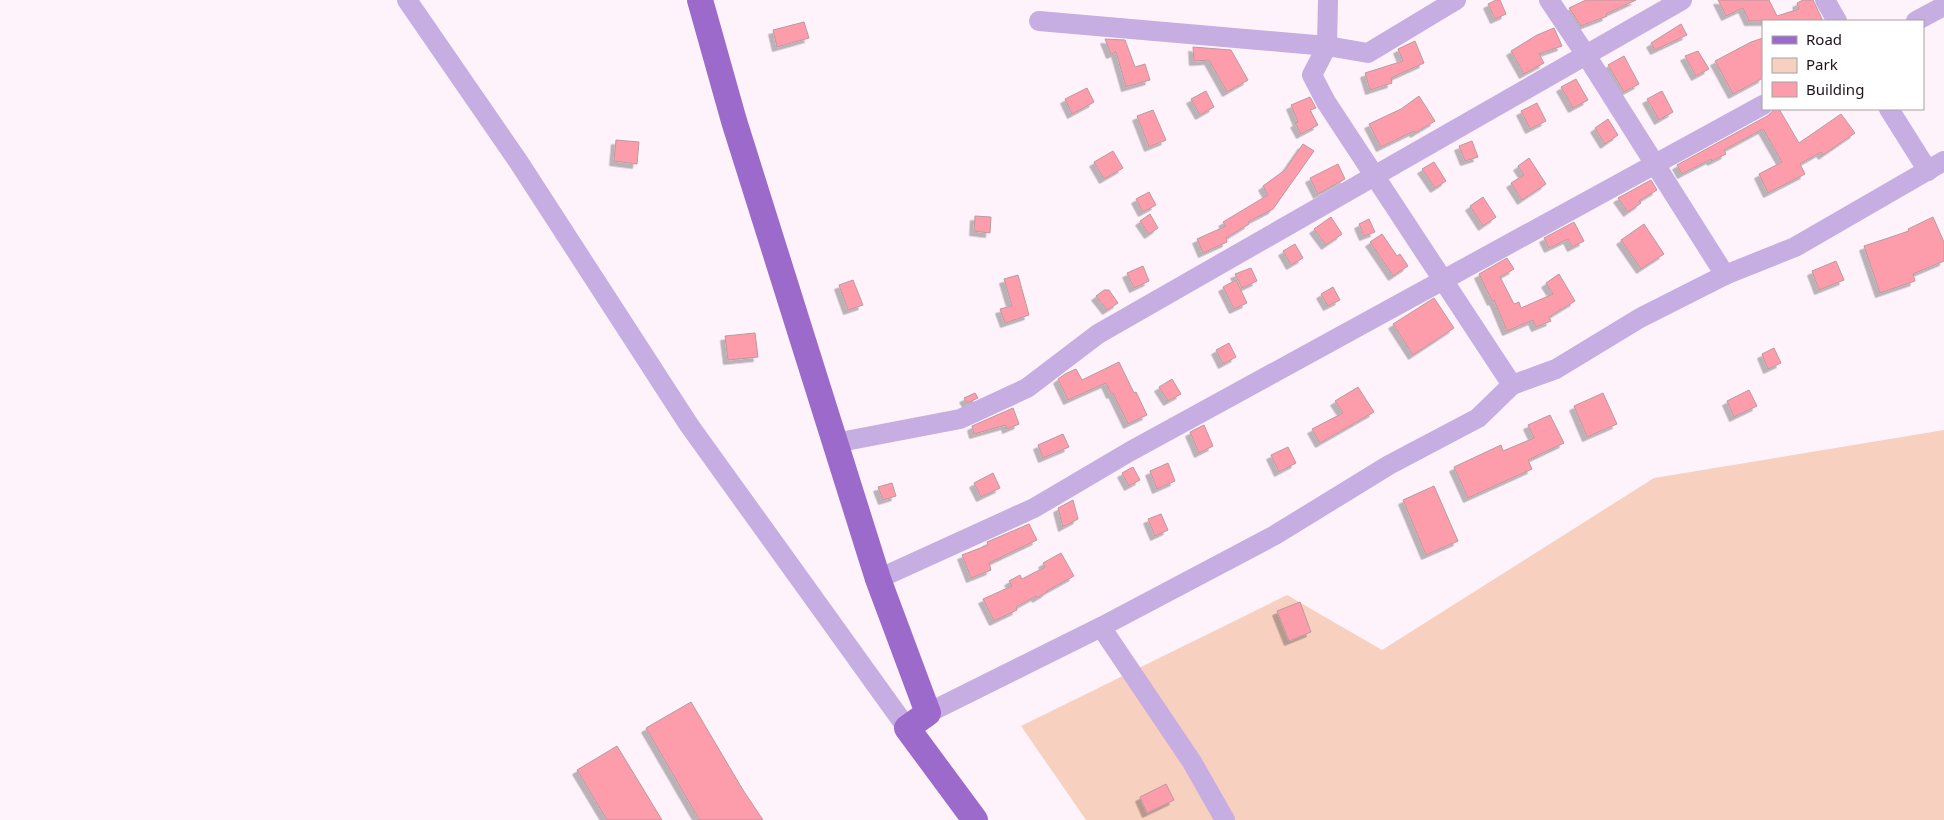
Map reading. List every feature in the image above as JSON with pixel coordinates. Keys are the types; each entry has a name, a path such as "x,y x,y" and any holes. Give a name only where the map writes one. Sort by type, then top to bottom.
{"main road":[{"path":"700,0 734,121 878,579 928,713 907,728 975,820"}],"street":[{"path":"407,0 518,161 689,425 907,728"},
{"path":"1328,0 1327,46 1312,75 1326,102 1512,385"},
{"path":"1038,21 1327,46 1368,53 1456,0"},
{"path":"1549,0 1725,274"},
{"path":"835,443 960,419 1028,388 1098,334 1682,0"},
{"path":"1824,0 1836,20"},
{"path":"1918,20 1944,6"},
{"path":"878,579 1034,508 1129,452 1762,106"},
{"path":"928,713 1101,627 1275,535 1389,465 1478,418 1512,385 1556,369 1640,318 1725,274 1795,247 1936,166 1890,110"},
{"path":"1101,627 1192,762 1225,820"}],"green space":[{"path":"1944,430 1944,820 1086,820 1021,726 1287,595 1382,650 1654,478"}],"building":[{"path":"1500,0 1506,14 1495,19 1488,4"},
{"path":"1586,0 1636,0 1606,14 1607,16 1581,26 1569,8"},
{"path":"1718,0 1769,0 1777,16 1799,9 1797,3 1803,0 1813,0 1823,20 1749,21 1743,8 1726,16"},
{"path":"804,22 809,38 777,47 773,30"},
{"path":"1681,24 1687,35 1655,50 1651,43"},
{"path":"1554,28 1562,46 1539,54 1544,63 1524,74 1511,51 1537,35"},
{"path":"1762,38 1762,79 1733,94 1715,61"},
{"path":"1105,39 1125,40 1135,67 1145,64 1150,80 1126,87 1116,52 1111,54"},
{"path":"1415,41 1424,63 1391,78 1392,83 1370,90 1365,73 1403,61 1398,49"},
{"path":"1193,47 1231,50 1248,80 1227,92 1209,60 1194,61"},
{"path":"1698,51 1709,69 1696,76 1685,56"},
{"path":"1624,56 1639,84 1624,92 1608,65"},
{"path":"1576,79 1588,100 1573,108 1561,87"},
{"path":"1087,88 1094,102 1072,114 1065,99"},
{"path":"1206,91 1214,107 1200,115 1191,99"},
{"path":"1662,91 1673,112 1659,120 1647,99"},
{"path":"1419,96 1435,121 1415,133 1414,131 1381,147 1369,124 1401,109"},
{"path":"1310,97 1316,108 1310,110 1318,125 1301,134 1295,123 1298,122 1291,105"},
{"path":"1537,103 1546,121 1530,129 1521,111"},
{"path":"1153,110 1166,140 1149,147 1137,116"},
{"path":"1773,110 1780,110 1799,143 1841,114 1855,133 1823,155 1821,152 1800,164 1805,174 1768,193 1759,174 1782,162 1763,129 1724,150 1726,154 1712,161 1711,159 1682,174 1677,165 1769,115"},
{"path":"1608,119 1618,135 1605,144 1595,128"},
{"path":"616,140 639,142 637,164 614,161"},
{"path":"1472,141 1478,157 1465,161 1459,146"},
{"path":"1303,144 1314,151 1273,209 1248,222 1249,224 1226,238 1227,242 1203,253 1197,239 1226,226 1223,222 1268,195 1263,186 1285,170"},
{"path":"1113,151 1123,168 1104,179 1094,162"},
{"path":"1529,158 1546,184 1522,200 1511,183 1524,175 1518,166"},
{"path":"1434,162 1446,181 1435,188 1422,169"},
{"path":"1338,164 1345,179 1318,194 1310,178"},
{"path":"1651,180 1657,190 1639,201 1641,203 1628,212 1618,198"},
{"path":"1149,192 1156,205 1143,212 1136,199"},
{"path":"1483,197 1496,217 1483,226 1470,206"},
{"path":"1150,214 1158,228 1149,234 1140,221"},
{"path":"975,216 991,217 990,233 974,231"},
{"path":"1331,217 1342,234 1326,245 1314,229"},
{"path":"1933,217 1944,242 1944,261 1913,274 1915,281 1880,293 1864,246 1909,231 1908,229"},
{"path":"1369,219 1375,232 1364,236 1359,224"},
{"path":"1574,222 1584,241 1572,247 1568,239 1549,248 1544,238"},
{"path":"1644,224 1664,254 1641,269 1621,240"},
{"path":"1382,234 1397,256 1400,254 1408,266 1393,276 1370,242"},
{"path":"1295,244 1303,258 1291,265 1283,251"},
{"path":"1507,258 1514,269 1500,277 1514,304 1519,302 1521,308 1553,294 1546,283 1559,274 1575,301 1549,317 1551,321 1536,327 1533,320 1507,331 1494,300 1492,301 1479,274"},
{"path":"1836,261 1844,280 1819,290 1812,271"},
{"path":"1143,266 1149,281 1134,288 1127,273"},
{"path":"1251,268 1257,281 1242,288 1235,274"},
{"path":"1018,275 1029,315 1005,323 1000,309 1012,306 1004,279"},
{"path":"853,280 863,305 848,310 839,285"},
{"path":"1236,280 1247,303 1234,309 1223,287"},
{"path":"1333,287 1340,300 1328,306 1321,294"},
{"path":"1104,290 1109,290 1118,303 1107,310 1096,296"},
{"path":"1434,298 1454,328 1413,355 1393,324"},
{"path":"755,333 758,357 728,360 725,336"},
{"path":"1229,343 1236,357 1223,364 1216,350"},
{"path":"1774,348 1781,363 1768,369 1762,354"},
{"path":"1119,362 1147,415 1128,424 1106,383 1068,400 1058,379 1076,369 1082,380"},
{"path":"1172,379 1181,394 1168,401 1159,387"},
{"path":"1358,387 1374,412 1320,443 1312,429 1343,413 1335,401"},
{"path":"1749,390 1757,406 1734,417 1727,401"},
{"path":"975,393 978,398 967,403 964,398"},
{"path":"1603,393 1617,424 1587,437 1574,406"},
{"path":"1013,408 1019,424 1007,429 1006,425 974,434 972,426"},
{"path":"1550,415 1564,443 1528,460 1532,469 1468,498 1454,467 1501,445 1503,451 1534,438 1528,425"},
{"path":"1204,425 1213,446 1199,453 1190,432"},
{"path":"1063,434 1069,447 1043,458 1038,445"},
{"path":"1288,447 1296,463 1279,472 1271,455"},
{"path":"1168,463 1175,481 1157,489 1150,471"},
{"path":"1133,467 1140,480 1129,486 1122,473"},
{"path":"993,473 1000,488 981,497 974,483"},
{"path":"892,483 896,496 883,500 878,487"},
{"path":"1434,486 1458,541 1426,555 1403,500"},
{"path":"1073,500 1078,519 1063,527 1058,508"},
{"path":"1161,514 1168,530 1155,536 1148,519"},
{"path":"1029,524 1037,540 989,563 991,570 971,578 962,555 988,545 987,542"},
{"path":"1061,553 1074,576 1037,598 1036,596 1016,607 1017,610 994,621 983,599 1012,586 1009,581 1020,575 1022,579 1045,567 1043,563"},
{"path":"1300,602 1311,632 1289,641 1277,611"},
{"path":"691,702 763,820 700,820 696,814 646,728"},
{"path":"617,746 662,820 607,820 577,770"},
{"path":"1166,784 1174,800 1147,813 1140,797"}]}
